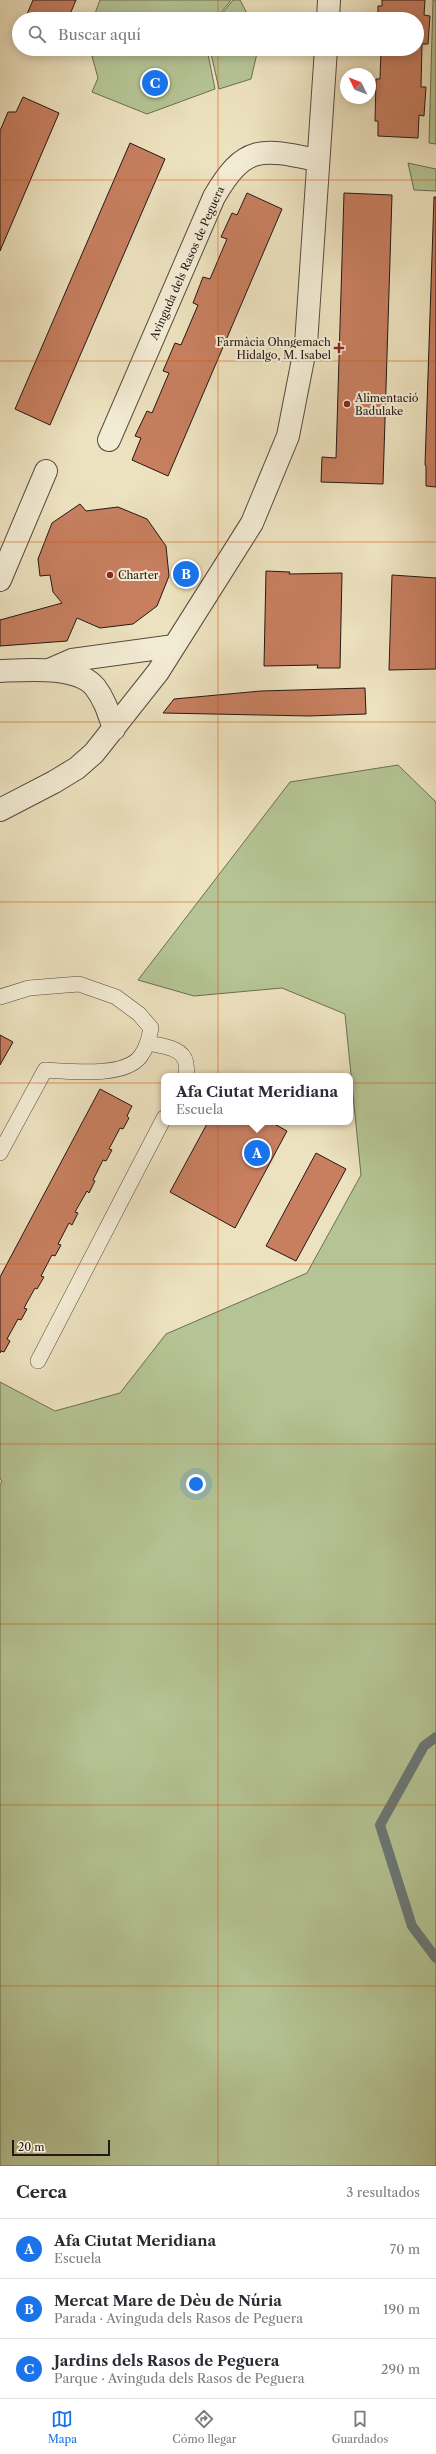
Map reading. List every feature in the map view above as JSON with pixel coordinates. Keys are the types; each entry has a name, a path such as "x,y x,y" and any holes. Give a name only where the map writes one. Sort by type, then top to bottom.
{"street":[{"path":"328,12 329,0"},
{"path":"0,810 77,768 94,753 158,672 252,523 288,436 306,344 316,160 325,56"},
{"name":"Avinguda dels Rasos de Peguera","path":"109,440 214,197 230,170 242,161 265,153 278,152 316,160"},
{"path":"0,580 46,471"},
{"path":"49,670 72,660 174,646"},
{"path":"0,671 49,670 70,673 93,686 106,704 114,729"}],"lane":[{"path":"0,997 29,988 79,984 116,997 139,1014 151,1028 148,1043 140,1058 126,1067 96,1072 45,1070 0,1153"},
{"path":"148,1043 177,1050 185,1060 186,1073"},
{"path":"38,1361 161,1124"}],"green space":[{"path":"100,0 231,0 222,12 96,12"},
{"path":"233,0 240,0 246,12 224,12"},
{"path":"433,0 436,0 436,144 429,143"},
{"path":"92,56 208,56 215,89 147,114 92,92 98,78"},
{"path":"212,56 256,56 251,79 219,89"},
{"path":"408,163 436,169 436,191 414,190"},
{"path":"398,765 436,802 436,2166 0,2166 0,1485 2,1481 0,1479 0,1382 55,1411 120,1393 166,1334 307,1273 361,1175 353,1094 353,1073 351,1073 345,1014 282,988 194,996 138,980 290,782"}],"building":[{"path":"33,0 76,0 71,12 28,12"},
{"path":"382,0 425,0 424,15 424,12 378,12 378,6 382,6"},
{"path":"424,15 430,16 428,44 424,44"},
{"path":"381,56 422,56 421,87 426,87 424,116 419,115 418,138 378,136 378,121 375,121 376,79 380,79"},
{"path":"23,97 59,113 0,251 0,131 8,112 16,112"},
{"path":"130,143 165,159 50,425 15,409"},
{"path":"247,193 282,209 168,476 132,460 141,438 135,436 147,411 152,413 169,373 163,371 175,343 181,345 198,305 193,303 203,277 210,279 227,239 221,237 232,213 237,215"},
{"path":"344,193 392,195 383,484 321,482 322,457 336,458"},
{"path":"434,197 436,197 436,487 426,486 425,465"},
{"name":"Charter","path":"80,504 86,511 118,507 147,519 166,546 169,576 157,606 133,624 100,628 77,618 67,641 0,646 0,620 62,603 53,592 50,575 40,576 38,559 52,523"},
{"path":"266,571 290,572 289,574 342,573 340,668 317,668 318,665 264,666"},
{"path":"392,575 436,578 436,669 389,670"},
{"path":"365,688 366,714 309,716 163,713 174,699 261,691"},
{"path":"0,1035 13,1042 0,1065"},
{"path":"100,1089 132,1106 127,1116 129,1118 123,1129 120,1128 109,1149 112,1150 106,1161 103,1160 93,1180 95,1181 89,1193 87,1191 75,1212 78,1213 72,1225 69,1223 58,1244 61,1245 55,1256 52,1255 41,1276 44,1277 37,1289 35,1288 24,1308 27,1309 21,1320 18,1319 7,1339 10,1341 4,1352 1,1351 0,1353 0,1277"},
{"path":"206,1125 276,1125 287,1131 235,1228 170,1192"},
{"path":"316,1153 346,1169 296,1261 266,1246"}],"waterway":[{"path":"436,1737 424,1746 380,1825 412,1926 436,1958"}],"place":[{"name":"Jardins dels Rasos de Peguera","path":"155,83"},
{"name":"Farmàcia Ohngemach Hidalgo, M. Isabel","path":"339,348"},
{"name":"Alimentació Badulake","path":"347,404"},
{"name":"Mercat Mare de Dèu de Núria","path":"186,574"},
{"name":"Charter","path":"110,575"},
{"name":"Afa Ciutat Meridiana","path":"257,1153"}]}
